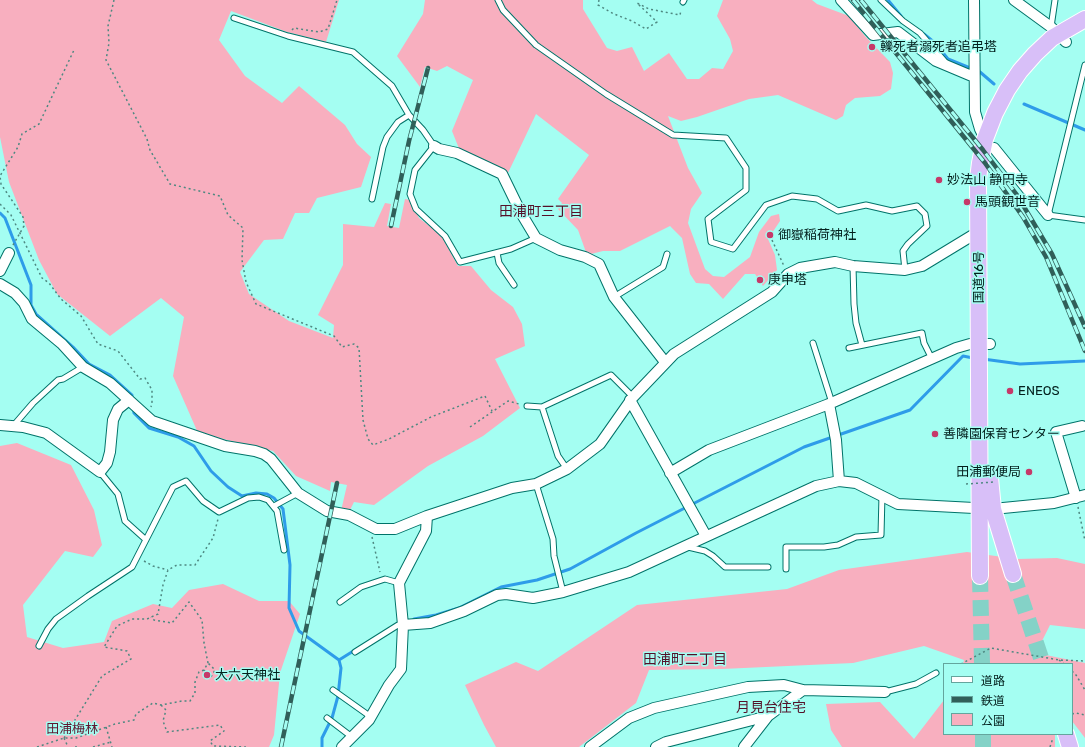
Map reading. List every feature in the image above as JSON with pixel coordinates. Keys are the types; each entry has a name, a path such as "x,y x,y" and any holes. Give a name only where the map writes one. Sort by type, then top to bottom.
{"highway":[{"name":"国道16号","path":"980,576 990,486 978,232 978,180 1007,90 1020,71 1035,54 1059,35 1085,19"},
{"name":"国道16号","path":"1059,35 1085,31"},
{"name":"国道16号","path":"984,352 990,144"},
{"name":"国道16号","path":"987,509 1014,574"},
{"path":"1066,735 1070,747"}],"street":[{"path":"841,0 873,35 898,32 936,61 947,64 974,77"},
{"path":"974,0 975,112 980,129 990,144 1048,215"},
{"path":"1014,0 1059,35"},
{"path":"434,146 439,149 457,153 502,174 521,213 536,238 560,250 586,257 598,264 614,297 665,362"},
{"path":"0,284 15,293 24,303 32,319 62,344 83,367 110,383 152,421 225,446 264,454 271,459 298,493 327,511 349,515 376,529 395,529 427,516 512,488 536,484 567,469 600,444 632,398 674,354 772,292 788,274 800,268 835,262 853,266 905,270 922,266 978,232"},
{"path":"0,270 9,253"},
{"path":"670,473 709,450 830,404 956,348 984,352"},
{"path":"632,398 670,473 706,536"},
{"path":"0,425 14,425 46,433 100,472 107,463 110,452 113,420 118,409 129,400"},
{"path":"830,404 836,440 840,481"},
{"path":"403,625 430,623 464,612 497,595 506,594 533,598 563,592 629,572 816,486 840,481 856,483 898,504 987,509 1054,503 1080,497 1056,432 1082,426"},
{"path":"347,744 372,717 389,685 401,669 403,625 399,583 426,531 427,516"},
{"path":"590,747 629,718 654,708 748,687 784,685 803,690 886,692"},
{"path":"744,747 768,716 779,706 803,690"},
{"path":"656,747 666,742 768,716"}],"lane":[{"path":"498,0 503,10 536,45 612,98 673,135 726,138 746,168 746,190 708,218 711,242 734,249 766,205 792,196 817,199 838,211 866,205 892,211 916,206 925,214 927,226 908,244 903,251 905,270"},
{"path":"881,0 903,21 920,33 947,64"},
{"path":"1055,0 1059,35"},
{"path":"234,18 288,36 353,52 392,86 408,115 423,130 434,146 415,170 410,194 416,209 445,236 460,262 497,253 536,238"},
{"path":"1085,65 1048,215 1085,220"},
{"path":"372,199 383,147 387,137 398,122 408,115"},
{"path":"497,253 499,263 514,285"},
{"path":"614,297 663,267 667,254"},
{"path":"853,266 856,323 862,345"},
{"path":"849,348 922,333 924,343 932,359"},
{"path":"813,343 830,404"},
{"path":"14,425 58,380 63,379 83,367"},
{"path":"527,406 542,407 611,375 632,398"},
{"path":"542,407 558,456 567,469"},
{"path":"100,472 118,494 125,521 145,539"},
{"path":"39,646 48,629 56,619 132,567 145,539 173,487 186,481 203,501 220,512 248,498 259,497 268,500 274,506 280,519 284,550"},
{"path":"536,484 553,539 554,556 563,592"},
{"path":"274,506 298,493"},
{"path":"786,569 786,547 838,545 856,537 881,535 882,495"},
{"path":"687,546 705,551 725,567 768,567"},
{"path":"340,602 361,587 385,579 399,583"},
{"path":"355,652 398,625 403,625"},
{"path":"886,692 916,684 936,673"},
{"path":"333,690 372,717"},
{"path":"327,718 347,744"}],"path":[{"path":"114,0 108,26 109,43 106,60 147,139 150,150 162,168 170,184 220,196 228,215 243,228 243,267 246,282 256,304 334,336 342,347 354,344 359,348 363,420 368,439 373,445 389,439 431,416 485,396 492,411"},
{"path":"288,36 294,28 319,32 328,29 337,0"},
{"path":"599,0 598,5 646,29 657,22 637,2 649,9 680,15 684,1"},
{"path":"9,253 24,226 23,216 1,184 0,176 18,147 22,134 38,124 74,50"},
{"path":"0,204 11,215 19,234 42,278 49,283 61,299 81,316 98,344 118,351 140,380 145,378 152,390 152,402 147,417"},
{"path":"772,240 788,274"},
{"path":"470,427 508,401 527,406"},
{"path":"966,484 994,482"},
{"path":"1080,497 1085,540"},
{"path":"64,738 102,676 131,659 127,651 104,647 117,626 132,618 147,619 158,614 163,585 168,570 177,565 195,565 213,538 220,512"},
{"path":"369,526 382,580"},
{"path":"137,557 153,566 168,570"},
{"path":"151,617 154,620 172,623 189,602 202,620 208,663 215,670 211,677 204,670"},
{"path":"963,663 990,648 1059,660 1085,661"},
{"path":"1059,660 1063,663"},
{"path":"37,747 64,738 76,738 106,727 134,720 136,714 152,703 161,705 190,701 195,693 199,672 204,670 208,663"},
{"path":"1073,672 1085,690"},
{"path":"161,705 166,710 162,722 167,732 220,725 224,731 210,741 213,746 246,747"},
{"path":"1073,714 1085,715"},
{"path":"106,727 112,747"},
{"path":"1050,747 1054,735"},
{"path":"64,738 68,746 71,747"},
{"path":"93,747 111,742"},
{"path":"75,747 80,747"}],"green space":[{"path":"0,0 339,0 326,42 287,32 231,11 219,40 245,76 282,103 299,86 345,125 357,144 371,157 361,187 317,198 309,213 295,213 283,239 264,240 240,272 249,294 289,321 333,338 334,325 318,315 343,265 343,224 374,227 385,203 391,204 387,226 399,228 405,199 410,200 419,218 441,235 458,266 471,266 491,290 513,307 522,324 525,346 495,359 520,408 483,436 428,466 374,505 354,502 349,512 341,511 347,485 331,482 330,491 296,476 273,451 198,433 173,376 184,317 161,298 110,336 57,294 39,260 9,182 0,137"},
{"path":"425,0 583,0 583,9 607,48 617,51 632,47 644,71 669,53 687,79 699,79 712,68 723,69 733,51 730,39 717,16 723,0 812,0 817,4 849,16 865,36 890,62 893,73 891,89 880,96 855,98 846,105 843,116 836,120 778,95 749,99 681,121 668,116 688,168 702,193 691,209 688,223 705,269 713,276 724,277 750,257 759,232 771,216 779,214 780,221 768,239 775,255 777,270 763,286 755,274 745,274 723,299 709,284 696,283 690,274 682,238 670,226 620,251 603,251 587,255 578,230 558,209 562,203 558,199 589,155 536,114 508,173 460,151 452,131 473,80 447,66 437,71 425,67 420,87 397,56 423,14"},
{"name":"田浦梅林","path":"17,443 71,465 94,510 102,545 93,557 65,551 23,605 27,637 63,648 104,642 112,621 153,604 172,608 189,590 223,584 259,601 289,601 300,614 280,673 274,735 269,747 0,747 0,446"},
{"path":"967,552 1017,559 1057,558 1085,564 1085,629 1050,625 1036,653 1085,663 1085,738 1073,722 1073,663 963,663 964,660 924,646 853,663 722,669 649,670 636,703 579,747 496,747 465,685 516,662 538,671 637,605 787,589 839,570"},
{"path":"943,701 943,735 1055,735 1055,747 842,747 831,730 826,704 880,702 914,739"}],"waterway":[{"path":"888,0 901,16"},
{"path":"924,34 935,43 948,59 980,72 994,84"},
{"path":"1024,104 1085,130"},
{"path":"0,213 5,218 31,285 31,305 36,314 73,347 89,364 110,375 132,395 132,399"},
{"path":"414,619 436,615 459,608 501,587 537,580 570,569 636,533 804,447 910,410 963,356 973,358"},
{"path":"983,359 1020,364 1085,361"},
{"path":"133,407 134,413 149,428 178,437 194,446 211,471 228,487 242,496 256,493 267,494 274,498 283,509 290,565 289,608 299,631 339,660 355,650"},
{"path":"322,747 322,738 332,718 338,696 341,668 339,660"}],"tunnel":[{"path":"1013,574 1043,663"},
{"path":"980,576 982,663"},
{"path":"983,735 983,747"}],"railway":[{"path":"853,0 985,163 1023,217 1046,257 1085,351"},
{"path":"861,0 983,150 1017,195 1052,254 1085,327"},
{"path":"391,226 409,141 428,68"},
{"path":"281,747 337,483"}],"place":[{"name":"轢死者溺死者追弔塔","path":"872,47"},
{"name":"妙法山 静円寺","path":"939,180"},
{"name":"馬頭観世音","path":"967,202"},
{"name":"御嶽稲荷神社","path":"770,235"},
{"name":"庚申塔","path":"760,280"},
{"name":"ENEOS","path":"1010,391"},
{"name":"善隣園保育センター","path":"935,434"},
{"name":"田浦郵便局","path":"1029,472"},
{"name":"大六天神社","path":"207,675"}],"district":[{"name":"田浦町三丁目","path":"541,212"},
{"name":"田浦町二丁目","path":"685,660"},
{"name":"月見台住宅","path":"771,708"}]}
